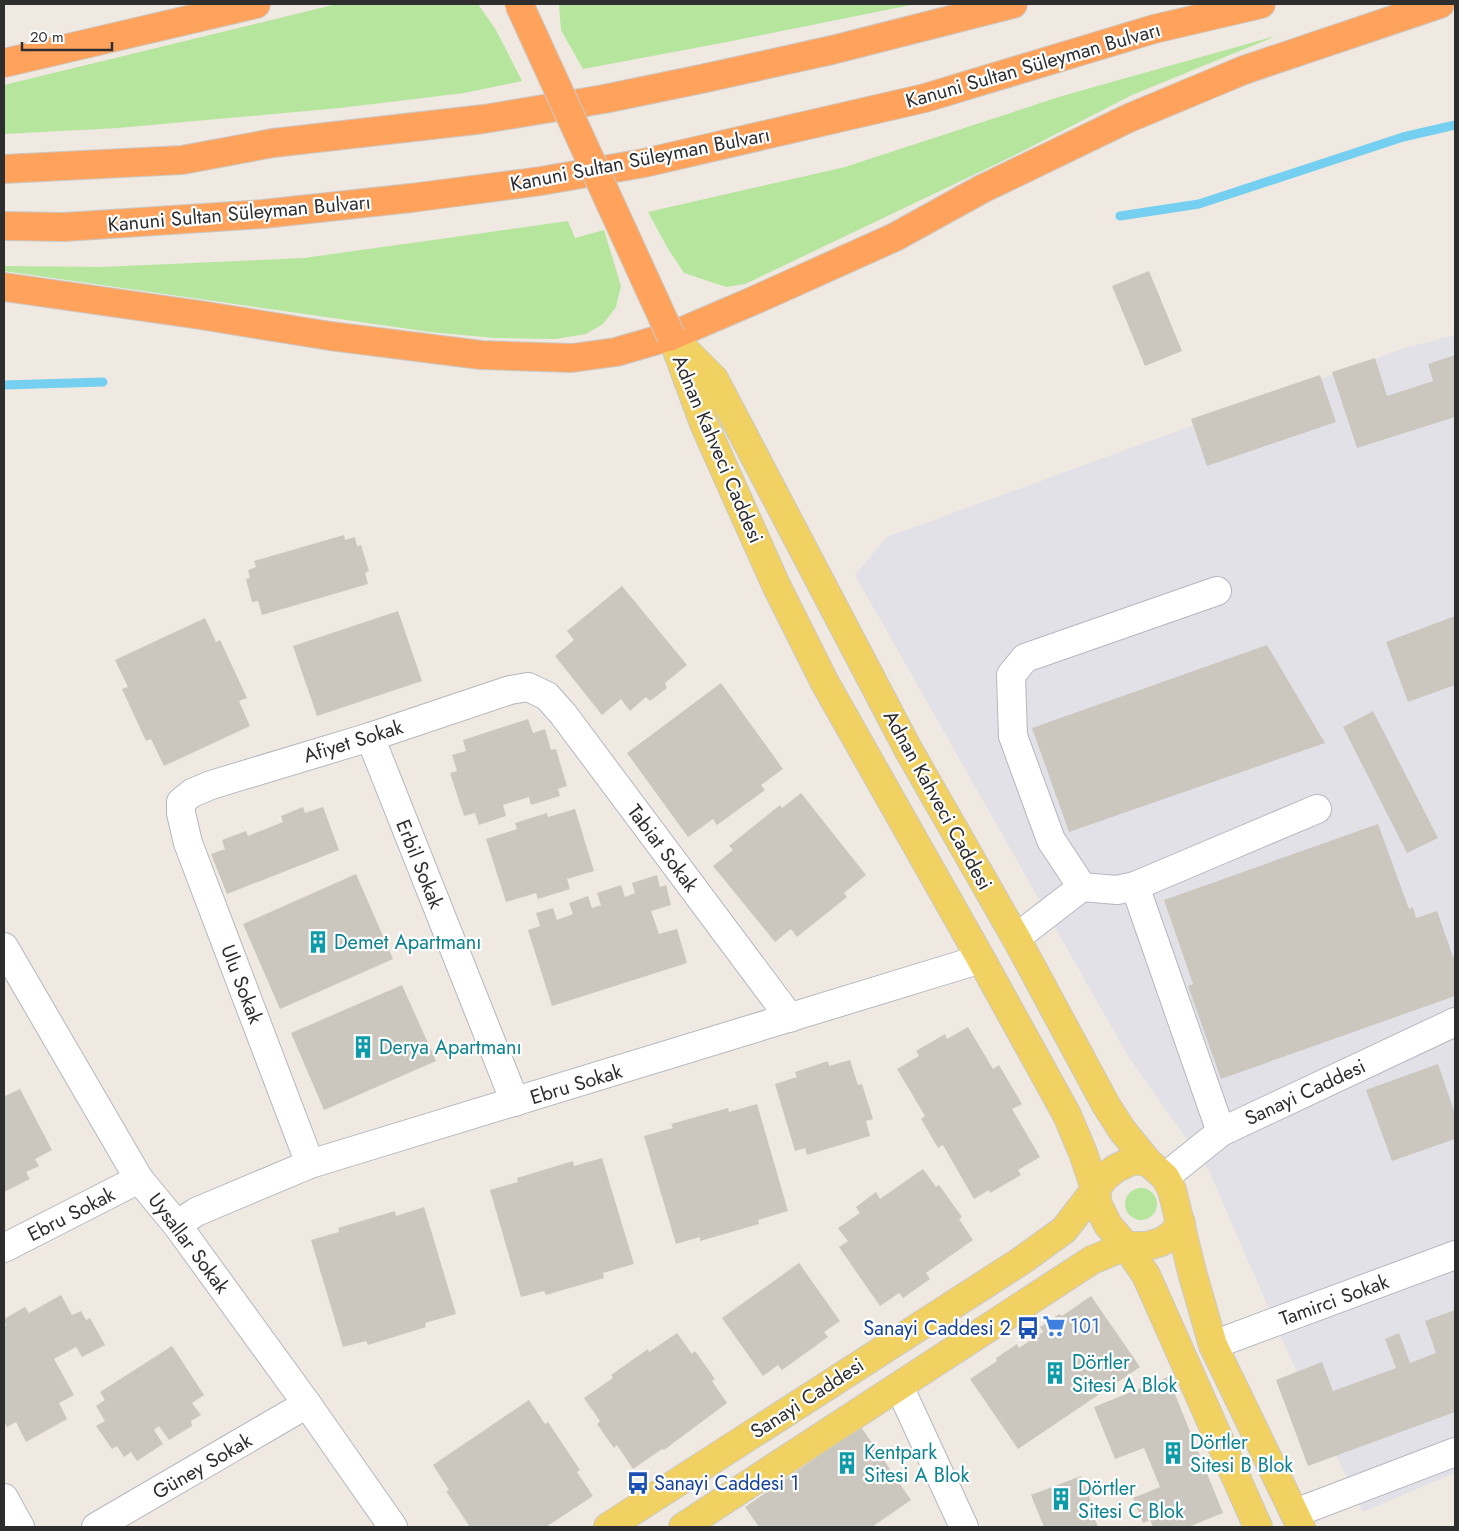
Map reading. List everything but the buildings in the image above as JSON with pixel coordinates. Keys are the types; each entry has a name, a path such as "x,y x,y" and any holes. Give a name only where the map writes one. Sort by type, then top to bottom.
{"highway":[{"path":"4,63 256,4"},
{"path":"519,4 671,336"},
{"path":"4,169 182,160 273,143 484,120 604,99 711,77 832,50 1013,4"},
{"name":"Kanuni Sultan Süleyman Bulvarı","path":"4,226 64,227 263,214 420,197 541,181 616,168 752,139 925,98 1154,29 1261,4"},
{"path":"4,287 330,336 481,355 572,358 616,352 671,336 895,237 982,189 1129,118 1244,70 1440,4"}],"main road":[{"name":"Adnan Kahveci Caddesi","path":"671,336 714,379 908,749 1016,938 1106,1105 1122,1130 1172,1190 1192,1272 1213,1345 1298,1520"},
{"name":"Adnan Kahveci Caddesi","path":"671,336 704,426 776,585 821,675 1067,1115 1083,1153 1096,1191 1098,1204 1108,1225 1126,1246 1146,1275 1258,1527"},
{"path":"1096,1191 1105,1177 1115,1169 1133,1160 1156,1169"},
{"name":"Sanayi Caddesi","path":"608,1527 1021,1261 1064,1230 1096,1191"},
{"path":"1126,1246 1147,1246 1161,1242 1172,1235 1181,1222"},
{"name":"Sanayi Caddesi","path":"683,1527 1092,1260 1126,1246"}],"street":[{"path":"1082,887 1051,840 1013,736 1011,675 1025,658 1217,591"},
{"name":"Afiyet Sokak","path":"181,802 192,794 211,785 370,737 510,690 528,687"},
{"name":"Tabiat Sokak","path":"528,687 547,696 563,714 790,1018"},
{"name":"Erbil Sokak","path":"370,737 515,1102"},
{"name":"Ulu Sokak","path":"181,802 181,814 188,843 310,1164"},
{"path":"1016,938 1082,887 1117,890 1135,886 1317,809"},
{"path":"1135,886 1221,1132"},
{"name":"Uysallar Sokak","path":"4,947 139,1179 177,1225 307,1404 393,1527"},
{"name":"Ebru Sokak","path":"177,1225 196,1212 310,1164 981,959"},
{"name":"Sanayi Caddesi","path":"1156,1169 1221,1132 1455,1022"},
{"name":"Ebru Sokak","path":"4,1248 139,1179"},
{"name":"Tamirci Sokak","path":"1213,1345 1455,1255"},
{"path":"899,1386 964,1527"},
{"name":"Güney Sokak","path":"96,1527 307,1404"},
{"path":"1298,1520 1455,1452"},
{"path":"4,1498 20,1527"}],"shaded area":[{"path":"1455,335 1455,1473 1363,1512 1290,1357 1209,1171 1128,1056 855,575 887,537 1405,348"}],"green space":[{"path":"337,4 478,4 496,30 522,81 464,93 340,108 118,128 4,134 4,85"},
{"path":"559,4 916,4 583,69 561,30"},
{"path":"1276,36 1132,95 1011,157 745,284 726,287 684,273 648,212 845,167 1062,96"},
{"path":"568,221 575,238 604,230 621,286 616,307 603,324 586,334 555,339 494,338 430,332 4,271 4,266 101,267 304,258"},
{"path":"1141,1188 1147,1189 1152,1193 1156,1198 1156,1210 1152,1215 1147,1219 1141,1220 1135,1219 1130,1215 1126,1210 1125,1204 1126,1198 1130,1193 1135,1189"}],"waterway":[{"path":"1120,216 1199,204 1403,137 1455,125"},
{"path":"4,385 103,382"}],"place":[{"name":"Demet Apartmanı","path":"318,942"},
{"name":"Derya Apartmanı","path":"363,1047"},
{"name":"101","path":"1054,1326"},
{"name":"Sanayi Caddesi 2","path":"1028,1328"},
{"name":"Dörtler Sitesi A Blok","path":"1055,1373"},
{"name":"Dörtler Sitesi B Blok","path":"1173,1453"},
{"name":"Kentpark Sitesi A Blok","path":"847,1463"},
{"name":"Sanayi Caddesi 1","path":"638,1483"},
{"name":"Dörtler Sitesi C Blok","path":"1061,1499"}]}
